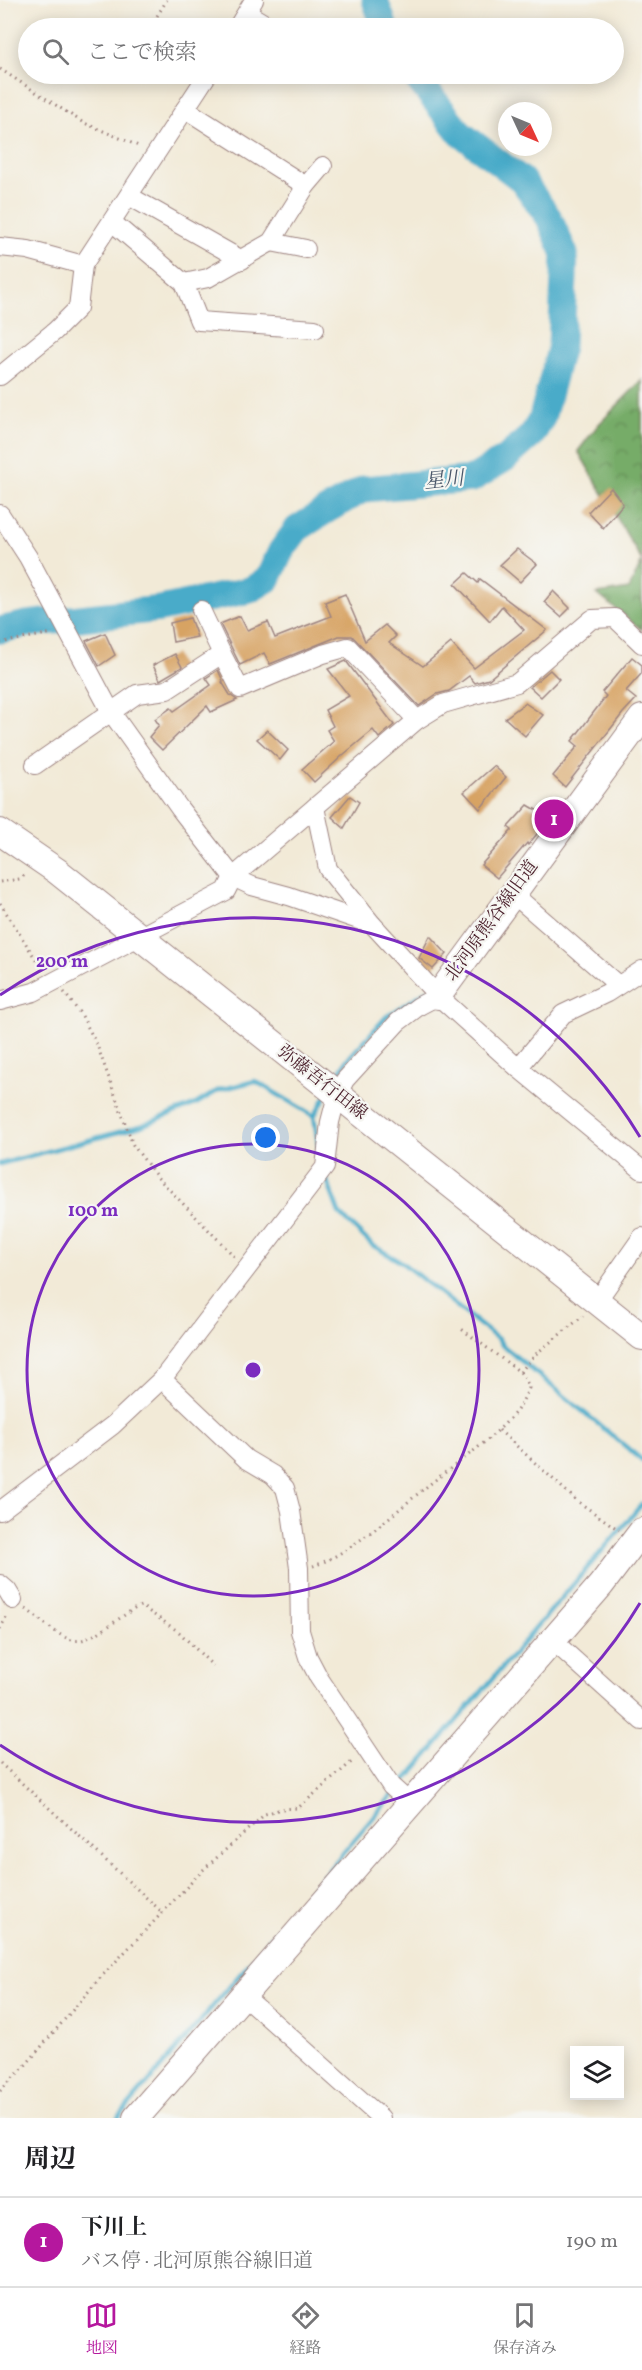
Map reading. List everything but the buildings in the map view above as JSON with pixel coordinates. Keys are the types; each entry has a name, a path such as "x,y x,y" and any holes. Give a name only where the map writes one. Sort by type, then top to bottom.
{"street":[{"path":"0,376 55,331 78,308 83,265 201,84"},
{"path":"185,109 306,186"},
{"path":"184,283 208,278 271,242 306,186 323,166"},
{"path":"129,196 242,260"},
{"path":"112,222 184,283 199,321 315,329"},
{"path":"271,242 306,249"},
{"path":"0,247 28,250 83,265"},
{"path":"0,514 51,598 111,712 180,809 233,877 252,886 289,896 373,925"},
{"path":"201,610 240,689 322,654 348,647 417,720"},
{"path":"0,1001 34,992 226,891 233,877 417,720 443,704 517,683 592,619 615,618 642,644"},
{"path":"35,765 137,694 168,690 222,654"},
{"name":"北河原熊谷線旧道","path":"642,718 438,996 518,1068 642,1170"},
{"path":"0,1511 113,1425 162,1379 325,1167 330,1122 337,1095 345,1080 398,1022 419,1006 438,996 373,925 328,870 315,807"},
{"name":"弥藤吾行田線","path":"0,832 38,858 138,936 642,1337"},
{"path":"512,893 618,985"},
{"path":"518,1068 563,1014 642,970"},
{"path":"597,1301 642,1237"},
{"path":"162,1379 246,1460 273,1475 285,1488 291,1511 299,1568 300,1631 308,1657 319,1678 391,1786 411,1804"},
{"path":"136,2118 601,1585 639,1536"},
{"path":"0,1584 8,1590 13,1600"},
{"path":"552,1640 642,1721"},
{"path":"244,1996 381,2118"}],"path":[{"path":"157,16 167,0"},
{"path":"0,69 18,81"},
{"path":"23,84 82,122 156,154"},
{"path":"0,643 66,630"},
{"path":"0,882 20,879 38,858"},
{"path":"0,903 53,982 82,1016 97,1045 133,1145 171,1192 247,1269"},
{"path":"520,1372 537,1353 585,1315 597,1301"},
{"path":"299,1568 315,1566 337,1556 499,1430 514,1414 529,1388 526,1380 520,1372 459,1328"},
{"path":"499,1430 577,1502 639,1536"},
{"path":"13,1600 72,1640 87,1639 130,1610 141,1606 178,1632 213,1666"},
{"path":"0,2091 24,2067 101,1977 202,1871 265,1814 282,1809 298,1808 367,1749"},
{"path":"0,1763 163,1912"}],"green space":[{"path":"642,380 642,561 578,451 598,425"},
{"path":"642,561 642,630 597,594 629,589"}],"waterway":[{"name":"星川","path":"375,0 381,18"},
{"name":"星川","path":"0,630 27,624 160,609 250,590 268,579 281,551 297,529 364,489 472,479 506,458 532,435 542,418 561,346 565,254 549,218 522,180 460,133 422,84"},
{"path":"334,1081 346,1061 386,1017 428,990"},
{"path":"0,1164 141,1126 196,1104 219,1090 255,1081 314,1116"},
{"path":"319,1150 314,1116 326,1096"},
{"path":"325,1175 339,1213 372,1245 401,1262 499,1340 502,1345 642,1460"},
{"path":"400,1787 642,1504"},
{"path":"118,2118 394,1793"}],"place":[{"name":"下川上","path":"554,819"}]}
